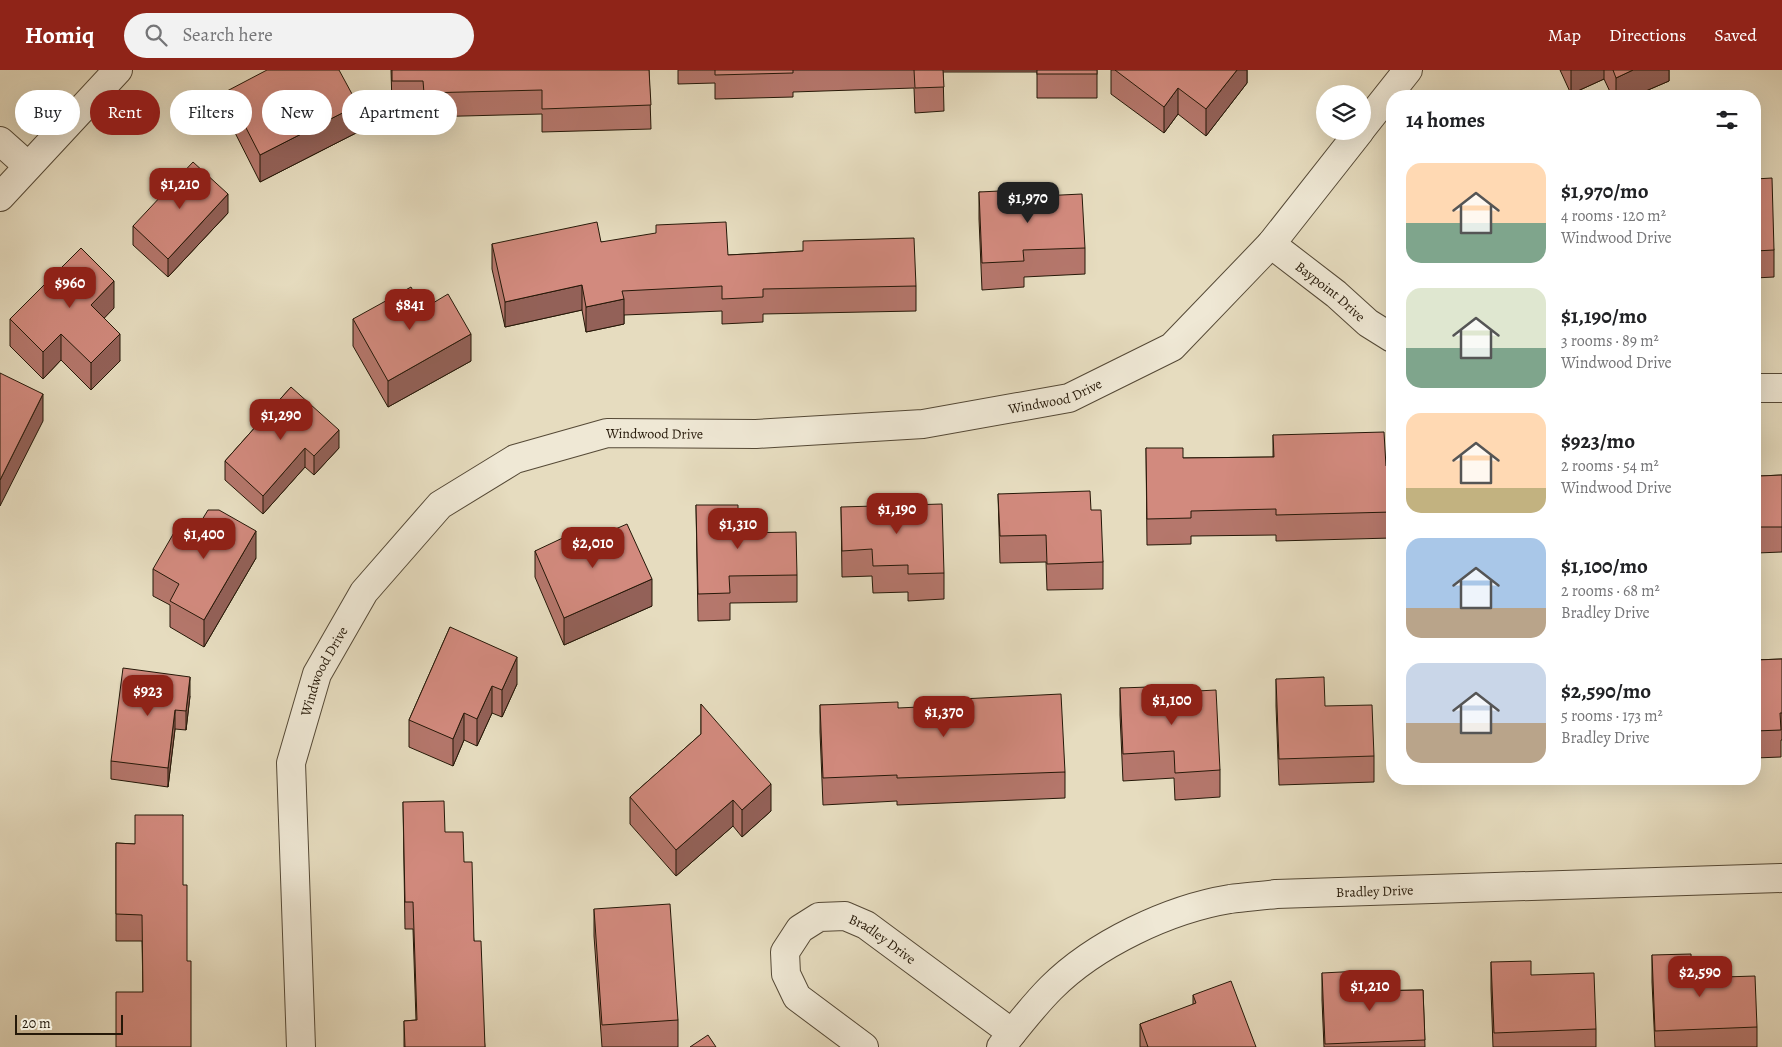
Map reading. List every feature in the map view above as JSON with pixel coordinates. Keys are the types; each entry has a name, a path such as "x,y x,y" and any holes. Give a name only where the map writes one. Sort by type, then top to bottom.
{"street":[{"path":"0,197 118,70"},
{"path":"1392,90 1408,70"},
{"path":"1371,117 1386,98"},
{"name":"Windwood Drive","path":"301,1047 291,763 317,674 364,592 440,505 515,459 607,433 756,434 923,424 1069,398 1172,347 1271,244 1353,140"},
{"path":"0,141 28,166"},
{"name":"Baypoint Drive","path":"1271,244 1336,294 1368,323 1386,334"},
{"path":"1761,388 1782,388"},
{"name":"Bradley Drive","path":"864,1047 797,997 786,974 785,952 800,929 819,917 845,916 866,925 1007,1040 1051,988 1087,958 1131,933 1176,914 1228,900 1276,894 1782,878"}],"building":[{"path":"267,70 339,70 350,90 342,90 342,113 332,118 332,90 262,90 262,135 299,135 260,155 250,135 252,135 252,90 229,90"},
{"path":"392,70 649,70 651,105 542,109 542,90 457,92 457,90 424,90 423,81 392,81"},
{"path":"715,70 793,70 793,73 715,75"},
{"path":"914,70 943,70 944,87 915,88"},
{"path":"1037,70 1097,70 1097,74 1037,74"},
{"path":"1115,70 1237,70 1206,109 1178,88 1164,107"},
{"path":"1613,70 1633,70 1616,78"},
{"path":"193,162 228,194 168,259 133,226"},
{"path":"1772,178 1774,250 1761,251 1761,179"},
{"path":"1020,190 1020,197 1082,194 1085,248 1023,250 1024,261 982,263 979,192"},
{"path":"597,222 601,242 656,233 656,225 726,222 728,255 803,251 803,241 914,238 916,286 763,289 763,297 722,299 722,286 622,291 624,299 586,307 582,285 505,302 492,244"},
{"path":"81,248 114,281 91,305 120,334 91,363 61,334 43,352 10,319"},
{"path":"411,287 423,309 448,294 471,334 388,381 353,319"},
{"path":"0,373 43,394 0,480"},
{"path":"291,387 339,430 314,456 305,448 263,496 225,461"},
{"path":"1384,432 1386,512 1276,515 1276,509 1191,511 1191,518 1147,519 1146,448 1183,448 1183,458 1274,457 1273,435"},
{"path":"1782,475 1782,527 1761,527 1761,476"},
{"path":"1090,491 1091,510 1101,510 1103,562 1047,564 1046,535 1000,536 998,494"},
{"path":"942,504 944,573 908,574 908,565 873,566 872,549 842,551 841,507"},
{"path":"696,505 738,505 738,533 796,532 797,575 729,576 730,593 698,594"},
{"path":"208,510 219,510 256,531 204,620 170,601 179,584 153,569 179,524 194,533"},
{"path":"627,524 652,579 564,618 535,551 569,535 574,547"},
{"path":"450,627 517,657 502,690 492,686 477,719 464,713 453,739 409,720"},
{"path":"1782,659 1781,730 1761,731 1761,660"},
{"path":"123,668 190,677 186,711 175,710 168,768 111,761"},
{"path":"1324,677 1325,706 1372,705 1374,756 1279,759 1276,679"},
{"path":"1178,686 1178,692 1216,690 1220,770 1175,773 1174,751 1123,754 1120,688"},
{"path":"1061,694 1065,772 897,778 897,775 823,778 820,705 898,702 898,708 961,705 961,699"},
{"path":"701,704 771,784 742,810 733,800 676,850 630,797 701,734"},
{"path":"444,801 445,832 463,832 464,862 472,862 474,941 481,941 485,1047 405,1047 404,1021 417,1020 413,902 405,902 403,802"},
{"path":"135,815 183,815 183,885 187,885 187,961 191,961 191,1047 116,1047 116,992 143,992 142,915 116,914 116,843 135,844"},
{"path":"670,904 678,1020 602,1025 594,909"},
{"path":"1691,954 1692,978 1755,976 1757,1027 1655,1031 1652,955"},
{"path":"1531,961 1531,975 1594,973 1596,1029 1494,1033 1491,962"},
{"path":"1361,971 1362,991 1423,990 1425,1040 1325,1044 1322,973"},
{"path":"1231,981 1256,1047 1148,1047 1140,1024 1196,1003 1193,995"},
{"path":"708,1035 716,1047 690,1047"}]}
